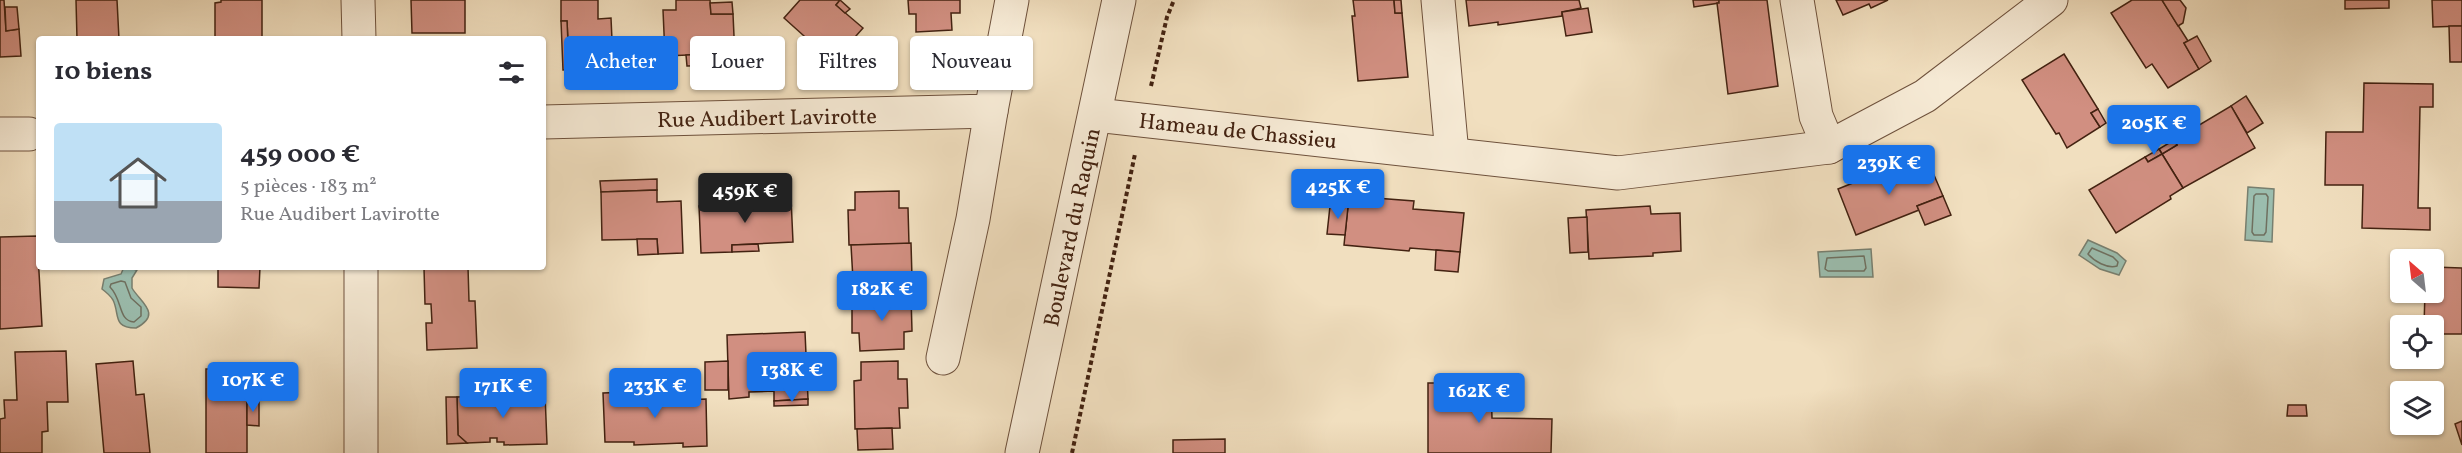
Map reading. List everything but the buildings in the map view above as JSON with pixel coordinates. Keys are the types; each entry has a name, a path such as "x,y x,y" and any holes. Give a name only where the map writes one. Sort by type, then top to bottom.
{"street":[{"path":"358,0 359,36"},
{"path":"943,358 973,219 1012,0"},
{"name":"Boulevard du Raquin","path":"1022,453 1119,0"},
{"path":"1438,0 1452,154"},
{"path":"1797,0 1816,116 1829,147"},
{"name":"Hameau de Chassieu","path":"1096,115 1618,173 1829,147 1925,96 2051,0"},
{"name":"Rue Audibert Lavirotte","path":"546,122 991,111"},
{"path":"361,270 361,453"}],"path":[{"path":"1072,453 1143,119 1167,17 1174,0"}],"water":[{"path":"2248,187 2274,189 2272,242 2245,240"},
{"path":"2088,240 2117,253 2126,261 2119,275 2100,269 2079,255"},
{"path":"1871,249 1873,277 1820,277 1818,252"},
{"path":"123,270 137,270 132,278 132,288 149,313 144,323 136,328 123,326 120,323 113,300 102,289 104,279 121,274"}]}
